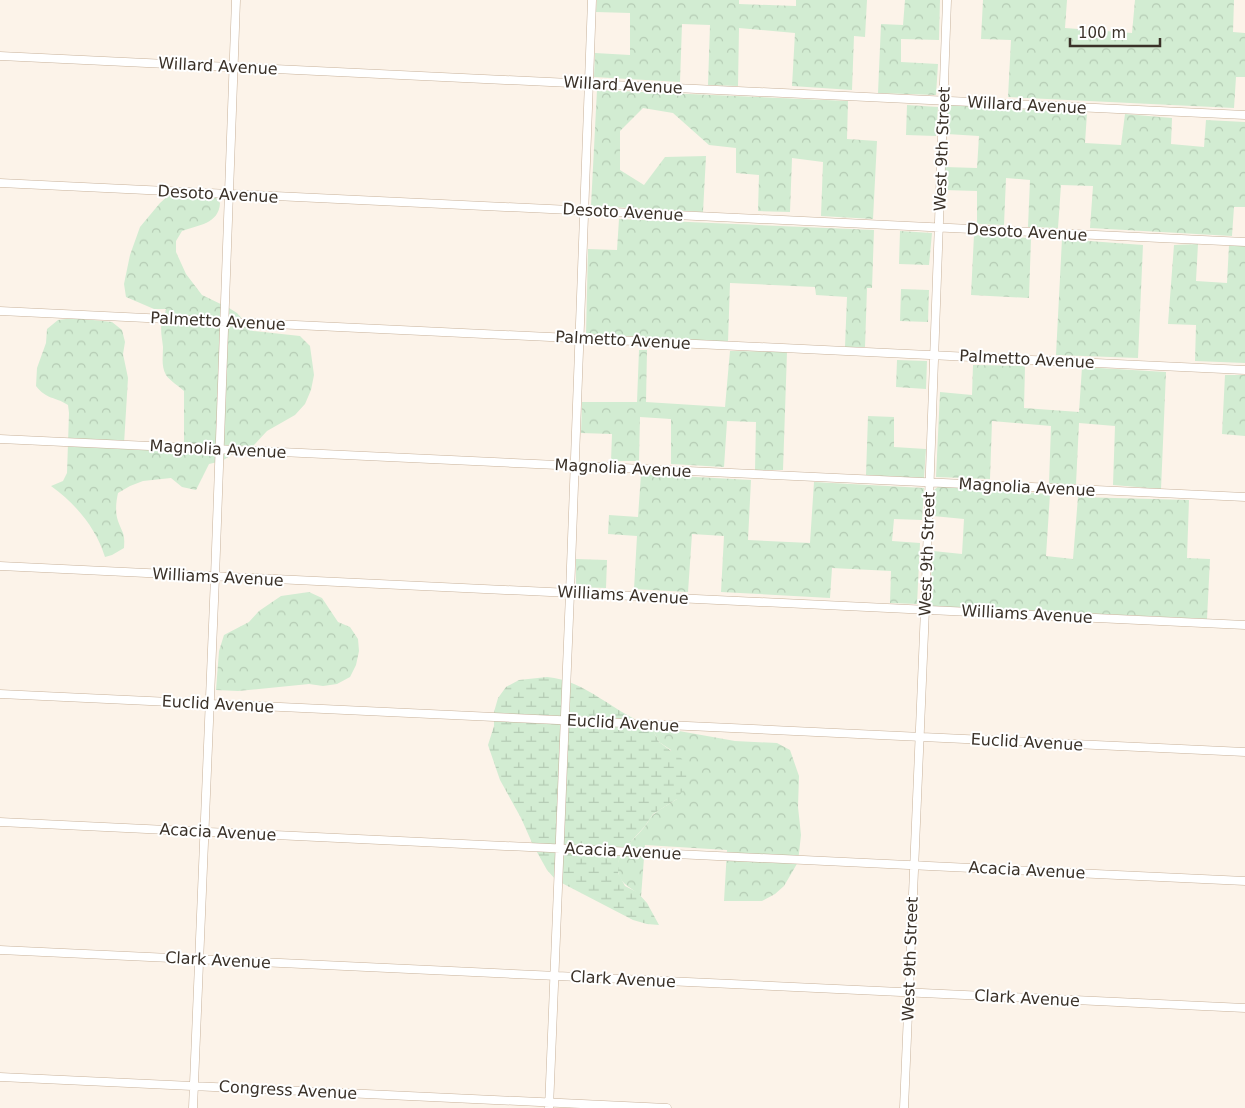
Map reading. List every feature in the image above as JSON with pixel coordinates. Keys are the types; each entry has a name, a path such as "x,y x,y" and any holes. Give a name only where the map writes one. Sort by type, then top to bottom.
{"street":[{"path":"193,1108 236,0"},
{"path":"549,1105 592,0"},
{"name":"West 9th Street","path":"904,1108 930,483 947,0"},
{"name":"Willard Avenue","path":"0,56 1245,115"},
{"name":"Desoto Avenue","path":"0,183 1245,242"},
{"name":"Palmetto Avenue","path":"0,311 1245,370"},
{"name":"Magnolia Avenue","path":"0,439 1245,498"},
{"name":"Williams Avenue","path":"0,566 1245,625"},
{"name":"Euclid Avenue","path":"0,694 1245,752"},
{"name":"Acacia Avenue","path":"0,822 1245,881"},
{"name":"Clark Avenue","path":"0,950 1245,1008"},
{"name":"Congress Avenue","path":"0,1077 549,1105 667,1108"}],"green space":[{"path":"597,0 739,0 739,4 796,6 796,0 867,0 865,37 854,36 852,90 792,86 795,33 739,28 738,86 708,85 710,25 682,24 680,82 594,77 595,53 630,55 630,13 596,12"},
{"path":"905,0 940,0 939,40 901,39 901,62 938,64 936,95 878,93 881,24 903,25"},
{"path":"983,0 1067,0 1065,28 1132,33 1135,0 1234,0 1233,32 1245,33 1245,77 1236,77 1234,108 1008,97 1011,40 981,39"},
{"path":"597,90 848,101 847,139 877,141 873,219 821,216 823,162 792,158 790,212 758,211 759,175 736,173 736,148 709,145 673,113 643,108 620,131 620,170 644,185 665,157 706,156 703,212 591,206"},
{"path":"907,105 938,107 936,136 906,135"},
{"path":"948,105 1087,113 1085,143 1121,145 1125,114 1172,118 1171,144 1204,147 1206,120 1245,122 1245,207 1234,207 1232,236 1090,228 1093,186 1061,185 1058,228 1028,227 1030,180 1006,178 1004,225 977,224 977,191 944,190 945,167 977,168 979,136 947,134"},
{"path":"170,194 214,195 220,203 219,210 212,220 182,231 176,241 176,252 186,274 202,295 237,313 253,331 300,336 310,346 314,375 311,390 305,404 295,415 267,431 253,446 242,448 222,461 209,464 196,490 182,487 171,478 143,481 118,493 116,514 124,536 124,548 105,557 96,536 84,517 51,486 63,481 67,473 69,413 68,405 47,396 36,386 37,368 46,343 47,329 58,320 74,318 112,322 122,330 125,342 123,354 128,378 124,444 184,447 184,391 166,375 163,365 161,327 166,309 154,309 126,297 124,284 130,255 140,227"},
{"path":"619,219 874,230 872,288 867,288 865,347 845,347 847,297 816,295 815,287 730,283 728,342 586,334 588,249 617,250"},
{"path":"900,231 932,233 929,265 899,264"},
{"path":"974,235 1031,238 1029,298 971,295"},
{"path":"1062,239 1143,245 1138,358 1056,355"},
{"path":"1198,244 1196,281 1227,283 1229,245 1245,246 1245,363 1195,361 1196,325 1168,324 1174,245"},
{"path":"901,289 929,290 928,322 900,321"},
{"path":"639,350 647,350 646,402 725,407 730,351 787,352 783,470 755,470 756,422 727,421 724,467 671,464 671,419 640,417 639,461 611,461 612,434 581,433 582,402 637,402"},
{"path":"897,360 927,361 926,389 896,387"},
{"path":"973,365 1025,366 1024,408 1079,412 1082,367 1166,372 1161,489 1113,485 1115,426 1079,423 1076,484 1049,484 1051,426 992,421 990,479 936,477 940,392 972,395"},
{"path":"1225,375 1245,375 1245,436 1222,434"},
{"path":"868,416 894,417 894,447 926,449 924,478 866,475"},
{"path":"641,474 751,480 748,540 810,543 814,482 924,488 922,520 894,519 892,541 920,543 917,604 890,603 891,571 832,568 830,598 721,592 724,536 692,534 688,592 634,589 637,536 608,534 609,515 638,517"},
{"path":"939,486 1050,494 1046,556 1073,559 1078,497 1189,500 1187,558 1210,559 1207,619 929,606 933,551 962,554 964,519 933,516 934,490"},
{"path":"576,559 607,560 606,588 576,587"},
{"path":"309,592 322,598 338,622 350,627 358,639 359,651 356,665 350,677 337,684 323,686 309,684 238,691 216,690 219,651 224,635 249,622 259,611 281,596"},
{"path":"547,677 575,684 625,714 651,726 659,742 682,759 687,774 685,787 677,799 653,814 626,847 619,859 618,873 625,886 637,892 647,903 659,925 633,920 556,880 547,870 533,845 521,818 500,780 488,745 494,726 494,712 498,698 506,687 519,680"},
{"path":"651,726 735,741 777,743 790,750 799,776 798,807 801,835 798,862 784,886 775,894 762,901 724,901 727,850 645,845 641,897 622,881 618,872 618,865 623,852 653,815 677,799 671,750 659,742"}]}
